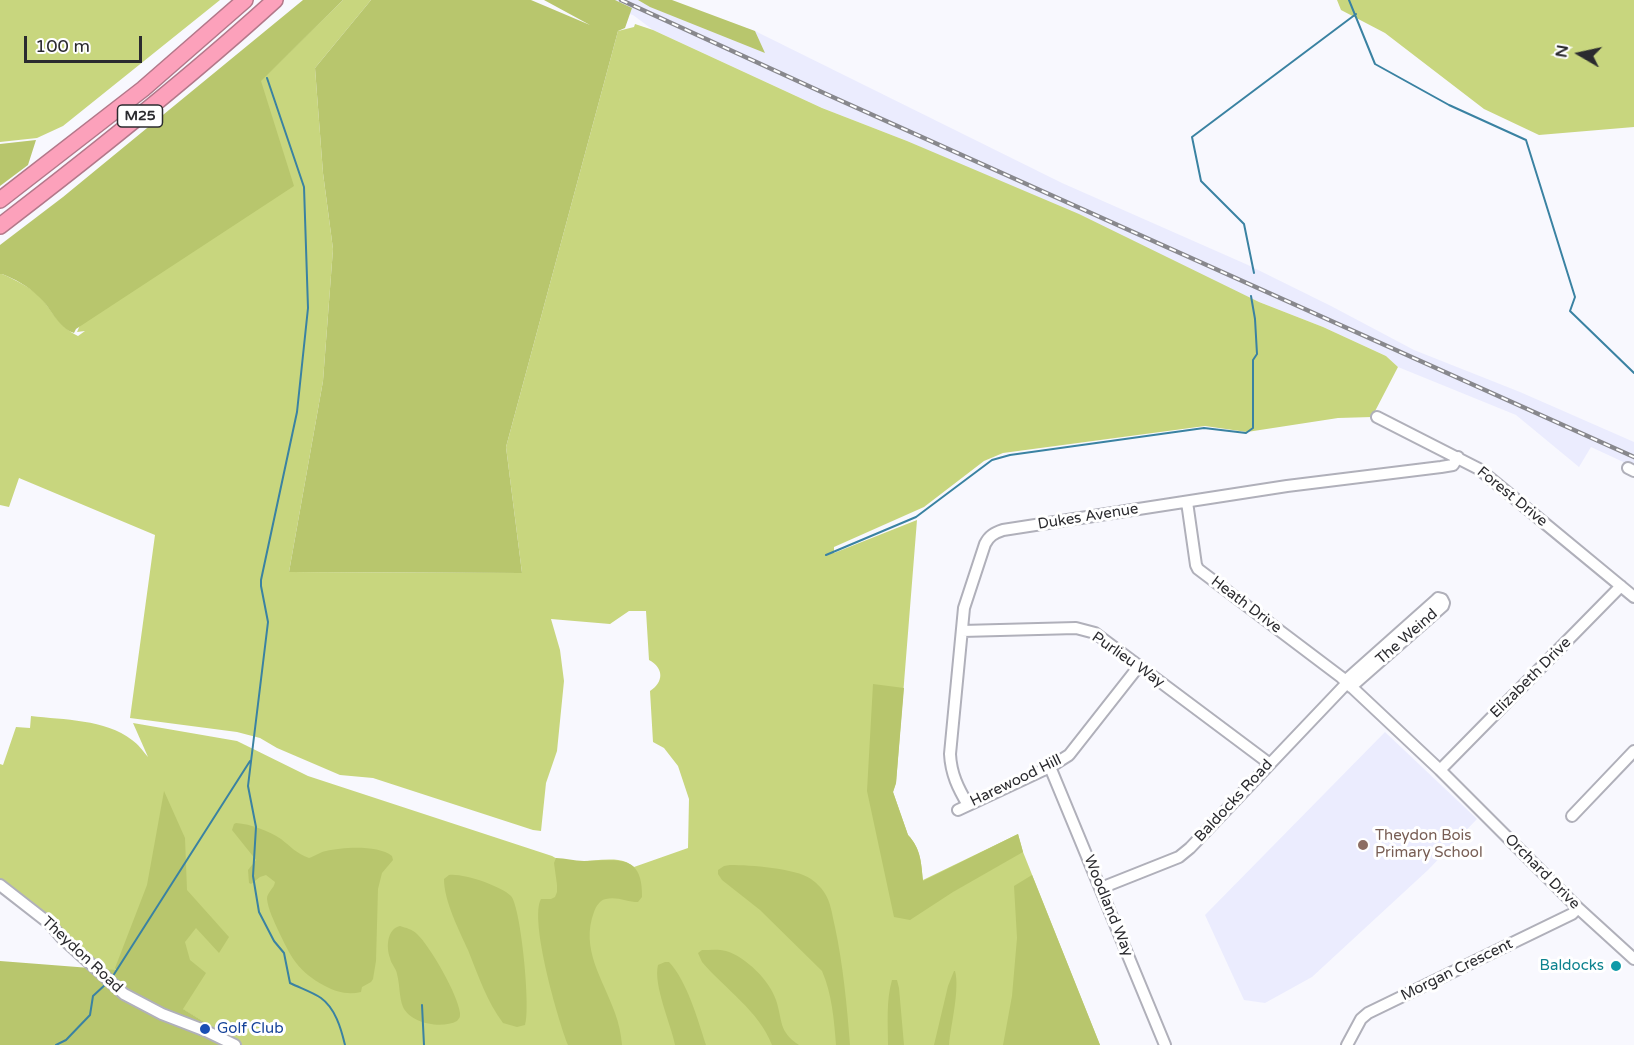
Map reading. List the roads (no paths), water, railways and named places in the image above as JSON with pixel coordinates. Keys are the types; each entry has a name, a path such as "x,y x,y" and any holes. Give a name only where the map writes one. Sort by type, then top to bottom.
{"highway":[{"name":"M25","path":"0,200 143,88 245,0"},
{"name":"M25","path":"0,226 153,106 275,0"}],"street":[{"name":"Forest Drive","path":"1377,417 1479,469 1634,597"},
{"name":"Dukes Avenue","path":"963,807 952,771 950,754 964,608 985,544 993,534 1003,530 1287,486 1441,467 1453,465 1458,458"},
{"name":"Heath Drive","path":"1187,502 1198,569 1348,684"},
{"name":"Elizabeth Drive","path":"1440,770 1622,586"},
{"name":"The Weind","path":"1438,598 1442,599 1443,606 1348,684 1438,598"},
{"name":"Purlieu Way","path":"962,631 1076,628 1095,633 1270,764"},
{"name":"Harewood Hill","path":"963,807 1050,767 1070,755 1139,666"},
{"name":"Baldocks Road","path":"1101,888 1179,857 1190,848 1348,684"},
{"name":"Orchard Drive","path":"1348,684 1440,770 1578,908 1634,959"},
{"path":"1572,816 1634,751"},
{"name":"Woodland Way","path":"1050,767 1165,1045"},
{"name":"Theydon Road","path":"0,885 30,906 124,994 162,1014 235,1045"},
{"name":"Morgan Crescent","path":"1347,1045 1368,1013 1572,914 1578,908"}],"waterway":[{"path":"1349,0 1375,64 1449,105 1526,140 1575,297 1570,311 1634,373"},
{"path":"1254,273 1244,224 1201,181 1192,137 1356,14"},
{"path":"267,78 304,187 308,308 297,412 261,580 268,622 248,786 256,827 253,876 259,912 274,941 284,953 290,983 326,1002 337,1019 345,1045"},
{"path":"826,555 916,517 992,460 1010,455 1204,428 1246,433 1253,428 1253,360 1257,354 1251,296"},
{"path":"111,979 250,761"},
{"path":"56,1045 66,1040 90,1015 93,996 107,983"},
{"path":"422,1005 424,1045"}],"railway":[{"path":"621,0 1634,457"}],"place":[{"name":"Theydon Bois Primary School","path":"1363,845"},
{"name":"Baldocks","path":"1616,966"},
{"name":"Golf Club","path":"205,1029"}]}
